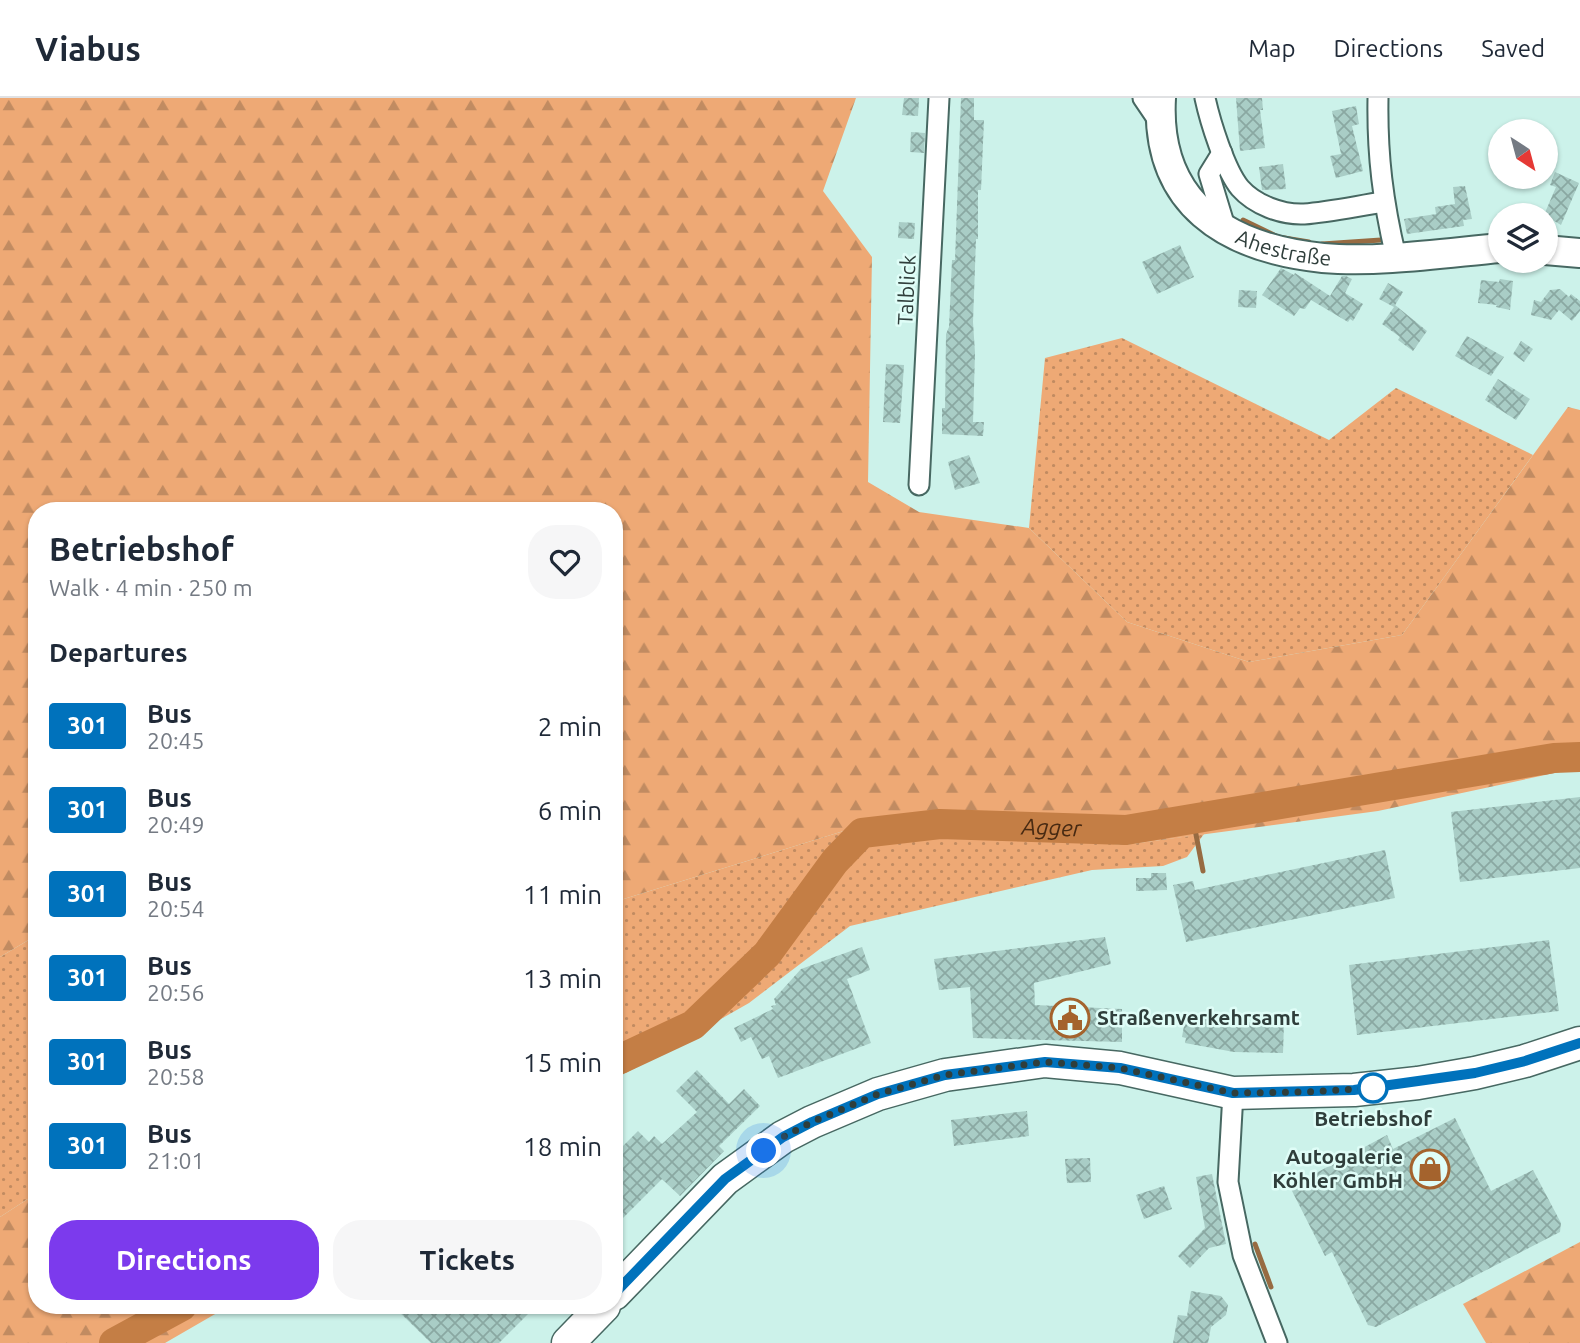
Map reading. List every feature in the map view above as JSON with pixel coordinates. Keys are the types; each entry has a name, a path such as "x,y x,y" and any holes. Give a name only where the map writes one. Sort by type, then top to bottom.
{"main road":[{"name":"Ahestraße","path":"1160,111 1165,153 1175,179 1191,202 1212,222 1236,236 1294,254 1326,258 1396,257 1488,249"},
{"path":"1558,251 1580,253"},
{"path":"623,1285 725,1179 783,1137 878,1094 945,1075 1045,1062 1120,1068 1233,1093 1354,1090 1475,1073 1525,1061 1580,1043"},
{"path":"568,1343 596,1314"}],"street":[{"name":"Talblick","path":"919,485 939,98"},
{"path":"1143,98 1160,111"},
{"path":"1205,98 1222,153 1239,187 1251,197 1273,209 1301,214 1384,202"},
{"path":"1378,98 1377,142 1384,202 1396,257"},
{"path":"1222,153 1209,174 1226,230"},
{"path":"1233,1093 1228,1182 1243,1255 1278,1343"}],"green space":[{"path":"0,98 856,98 823,191 872,257 868,482 919,512 1029,528 1127,622 1249,662 1402,635 1568,407 1580,410 1580,770 1564,771 1378,811 1124,845 876,821 623,899 623,502 28,502 28,940 0,957"},
{"path":"1122,338 1329,440 1396,388 1533,455 1402,635 1249,662 1127,622 1029,528 1045,358"},
{"path":"876,821 1124,845 1204,834 1187,857 1163,866 1092,870 850,926 749,1003 626,1073 623,1067 623,899"},
{"path":"28,940 28,1199 0,1217 0,957"},
{"path":"28,1199 28,1314 215,1314 165,1343 0,1343 0,1217"},
{"path":"1580,1242 1580,1343 1486,1343 1463,1304"}],"building":[{"path":"904,98 919,98 918,116 902,115"},
{"path":"961,98 974,98 974,120 984,120 981,190 978,190 973,322 973,422 984,422 983,436 942,434 946,334 949,327 952,260 955,260"},
{"path":"1236,98 1262,98 1263,110 1260,110 1265,148 1240,151"},
{"path":"1356,106 1359,124 1352,126 1363,171 1336,178 1330,156 1341,154 1332,111"},
{"path":"911,132 925,133 924,153 910,152"},
{"path":"1283,164 1286,189 1262,190 1259,167"},
{"path":"1558,173 1579,183 1561,225 1558,223 1558,203 1549,203 1555,189 1558,189"},
{"path":"1465,186 1472,219 1463,220 1464,226 1407,234 1404,219 1436,214 1435,207 1455,204 1453,187"},
{"path":"899,222 915,223 914,239 898,238"},
{"path":"1180,245 1194,277 1157,294 1142,262"},
{"path":"1281,268 1294,275 1295,273 1330,296 1342,276 1346,276 1352,279 1345,293 1363,304 1353,321 1350,319 1348,322 1311,300 1305,309 1300,308 1294,316 1262,295"},
{"path":"1500,279 1513,281 1510,310 1496,307 1497,305 1478,303 1481,280 1499,282"},
{"path":"1388,283 1403,292 1395,305 1427,331 1413,351 1382,324 1394,307 1379,299"},
{"path":"1560,289 1569,297 1571,294 1580,301 1580,311 1572,321 1559,310 1551,320 1531,315 1534,300 1541,302 1550,290"},
{"path":"1239,290 1257,291 1256,308 1238,307"},
{"path":"1467,336 1504,357 1491,376 1455,356"},
{"path":"1521,341 1533,349 1524,362 1513,354"},
{"path":"886,364 904,365 900,423 883,422"},
{"path":"1498,379 1530,399 1516,420 1485,400"},
{"path":"969,455 980,483 955,490 948,462"},
{"path":"1580,797 1580,868 1460,882 1451,812"},
{"path":"1385,850 1395,898 1186,942 1173,885 1193,881 1195,890"},
{"path":"1151,873 1166,873 1167,890 1136,891 1136,878 1151,878"},
{"path":"1105,937 1111,964 1034,983 1035,1005 1122,1009 1122,1042 973,1038 970,987 939,990 934,959"},
{"path":"1549,940 1559,1011 1357,1035 1349,965"},
{"path":"862,947 870,970 847,979 871,1043 778,1078 769,1056 762,1059 751,1037 741,1042 734,1028 773,1009 771,1006 776,1005 774,999 801,969"},
{"path":"1190,1014 1232,1019 1232,1022 1284,1023 1283,1053 1234,1052 1185,1043 1186,1038 1182,1037 1185,1020 1189,1021"},
{"path":"697,1070 729,1104 744,1089 760,1106 719,1146 724,1151 680,1196 662,1179 623,1218 623,1146 638,1131 649,1142 654,1136 662,1144 697,1112 676,1091"},
{"path":"1027,1111 1029,1136 954,1146 951,1120"},
{"path":"1455,1118 1491,1191 1533,1170 1561,1223 1560,1232 1376,1327 1368,1325 1332,1252 1325,1256 1290,1187 1387,1135 1393,1149"},
{"path":"1090,1158 1091,1182 1067,1183 1065,1159"},
{"path":"1212,1174 1226,1244 1209,1248 1190,1268 1178,1256 1205,1228 1196,1177"},
{"path":"1164,1186 1172,1209 1144,1219 1136,1195"},
{"path":"1191,1291 1221,1296 1228,1305 1226,1315 1211,1327 1208,1343 1173,1343 1178,1315 1187,1316"},
{"path":"401,1314 528,1314 499,1343 431,1343"}],"waterway":[{"path":"1243,220 1278,237 1309,242"},
{"path":"1322,244 1381,240"},
{"name":"Agger","path":"623,1058 693,1025 767,954 835,861 862,833 940,824 1126,830 1554,758 1580,757"},
{"path":"1193,819 1203,871"},
{"path":"1255,1244 1271,1287"},
{"name":"Agger","path":"114,1343 167,1314"}],"bus line":[{"name":"301","path":"623,1285 725,1179 783,1137 878,1094 945,1075 1045,1062 1120,1068 1233,1093 1354,1090 1475,1073 1525,1061 1580,1043"}],"place":[{"name":"Straßenverkehrsamt","path":"1070,1018"},
{"name":"Betriebshof","path":"1373,1088"},
{"name":"Autogalerie Köhler GmbH","path":"1430,1169"}],"route":[{"path":"764,1151 783,1137 812,1122 878,1094 945,1075 1045,1062 1120,1068 1233,1093 1373,1088"}]}
